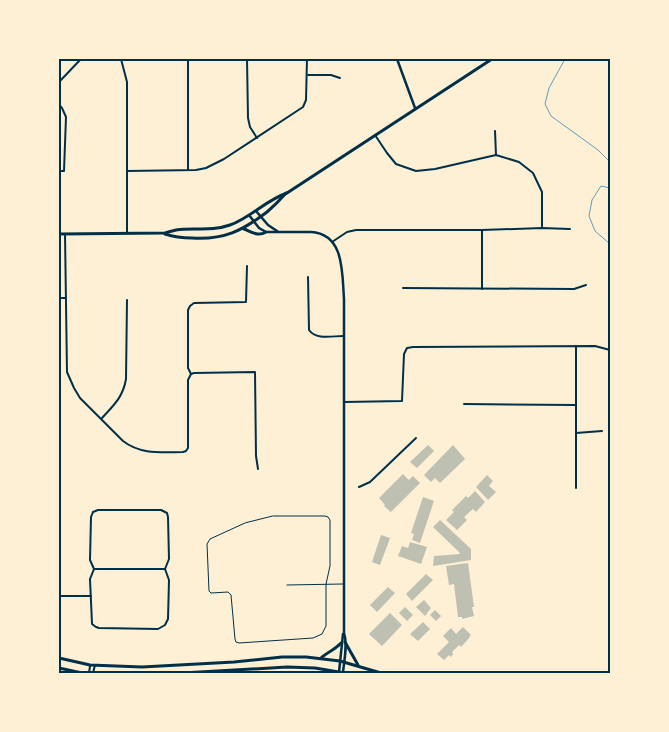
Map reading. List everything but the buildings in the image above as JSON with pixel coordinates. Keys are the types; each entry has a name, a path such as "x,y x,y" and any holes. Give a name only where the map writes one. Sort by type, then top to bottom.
{"main road":[{"path":"165,233 175,237 205,239 226,236 244,228 280,201 287,193 492,59"},
{"path":"59,234 165,233 176,230 222,228 236,222 277,196 287,193"},
{"path":"244,228 256,234 266,232"},
{"path":"320,658 343,643 358,666"},
{"path":"59,658 92,665 142,667 179,666 282,657 320,658 381,673"},
{"path":"182,673 287,667 315,668 342,673"},
{"path":"59,668 82,673"}],"street":[{"path":"59,82 82,59"},
{"path":"121,59 127,82 127,233"},
{"path":"188,59 188,170"},
{"path":"247,59 248,118 250,127 257,138"},
{"path":"127,171 206,168 257,138 304,107 306,100 307,59"},
{"path":"396,59 416,108"},
{"path":"307,75 331,75 340,78"},
{"path":"59,104 66,117 64,171 59,171"},
{"path":"495,130 496,156"},
{"path":"375,135 396,164 416,171 436,169 496,156 519,162 533,173 542,192 542,228"},
{"path":"256,210 270,227 278,231"},
{"path":"249,214 261,230 266,232 315,232 325,236 332,242 340,256 344,299 344,633 342,673"},
{"path":"332,242 347,232 356,230 570,229"},
{"path":"482,230 482,289"},
{"path":"65,234 67,372 80,398 124,441 135,449 152,452 183,452 188,448 188,380 191,374"},
{"path":"191,374 188,368 188,310 190,306 194,303 246,302 247,266"},
{"path":"308,277 309,330 318,336 343,336"},
{"path":"403,288 574,289 586,285"},
{"path":"59,298 65,298"},
{"path":"102,418 121,397 125,388 127,300"},
{"path":"576,346 576,488"},
{"path":"344,402 402,401 404,354 410,347 594,346 610,350"},
{"path":"191,374 255,372 256,456 258,469"},
{"path":"464,404 575,405"},
{"path":"576,432 602,431"},
{"path":"359,487 370,482 416,438"},
{"path":"98,510 161,510 166,512 168,517 169,559 165,569 169,580 168,619 165,625 160,628 96,627 93,625 91,621 90,579 94,569 90,560 91,517 93,512 98,510"},
{"path":"94,569 165,569"},
{"path":"59,596 91,596"},
{"path":"89,673 92,665"},
{"path":"92,665 93,673"}],"lane":[{"path":"273,516 328,517 330,520 330,566 326,584 326,626 322,634 313,638 236,642 234,638 231,594 228,592 211,593 209,590 207,544 210,540 245,523 273,516"},
{"path":"287,585 344,584"}],"waterway":[{"path":"565,59 549,88 545,104 551,116 598,150 610,162"},
{"path":"610,188 601,186 592,200 589,216 595,231 610,244"}]}
